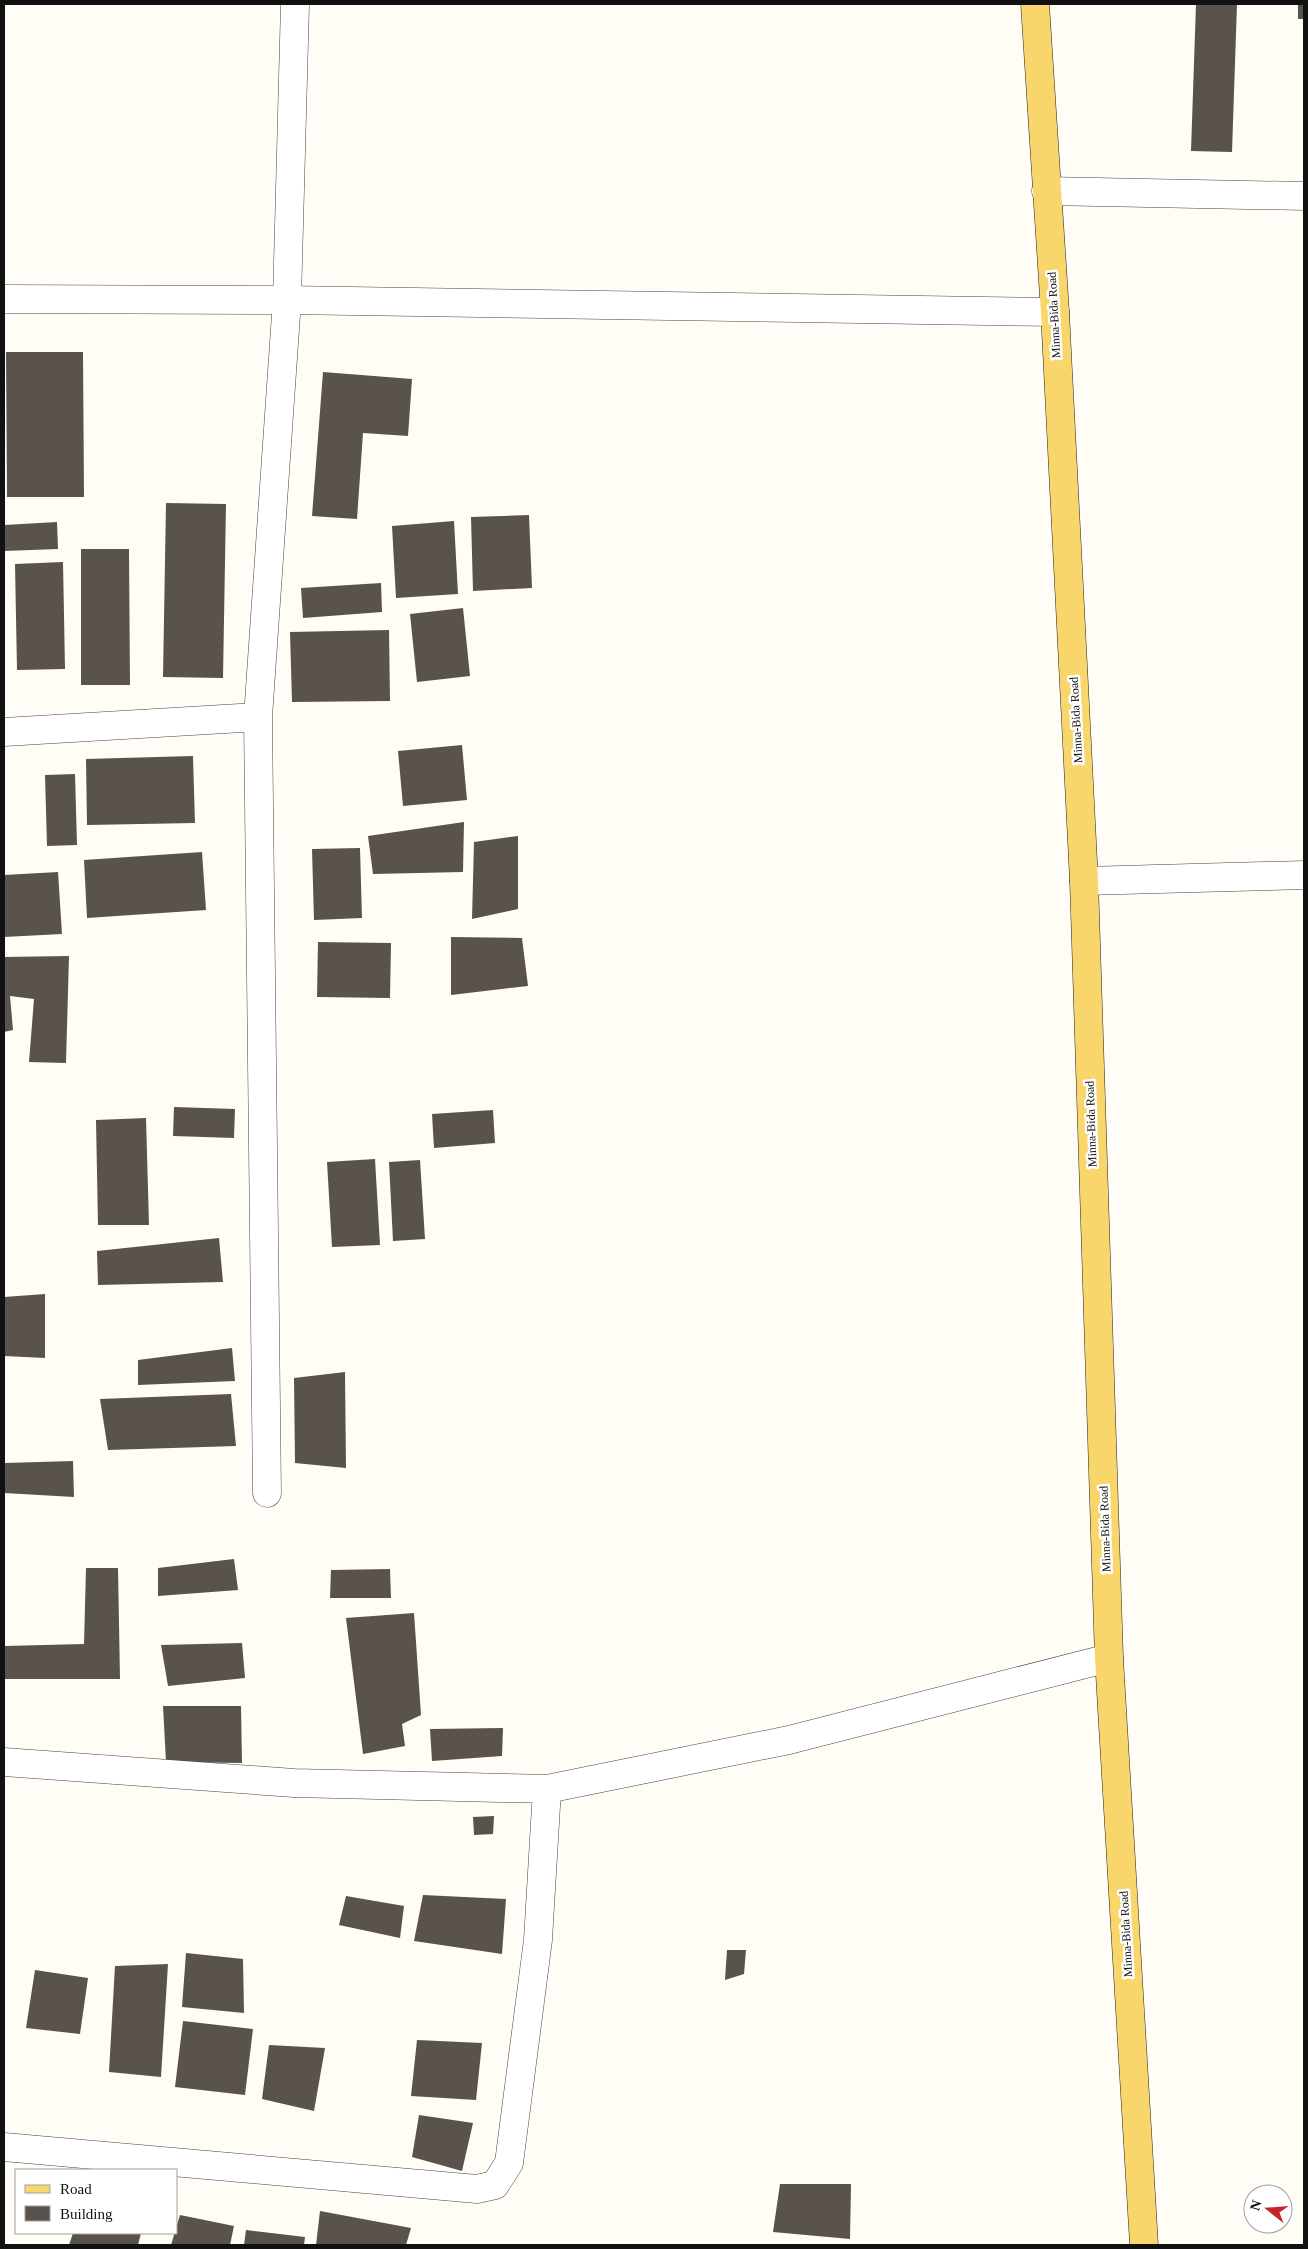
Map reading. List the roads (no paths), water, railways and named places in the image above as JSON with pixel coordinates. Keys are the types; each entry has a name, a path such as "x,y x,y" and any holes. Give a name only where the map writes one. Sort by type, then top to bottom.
{"main road":[{"name":"Minna-Bida Road","path":"1035,4 1055,312 1084,881 1109,1658 1144,2245"}],"street":[{"path":"267,1493 258,717 287,300 295,4"},
{"path":"1046,191 1304,196"},
{"path":"4,300 287,300 1055,312"},
{"path":"4,732 258,717"},
{"path":"1084,881 1304,875"},
{"path":"4,1762 294,1783 546,1789 789,1740 1109,1658"},
{"path":"4,2147 477,2189 495,2185 509,2163 538,1940 546,1789"}]}
